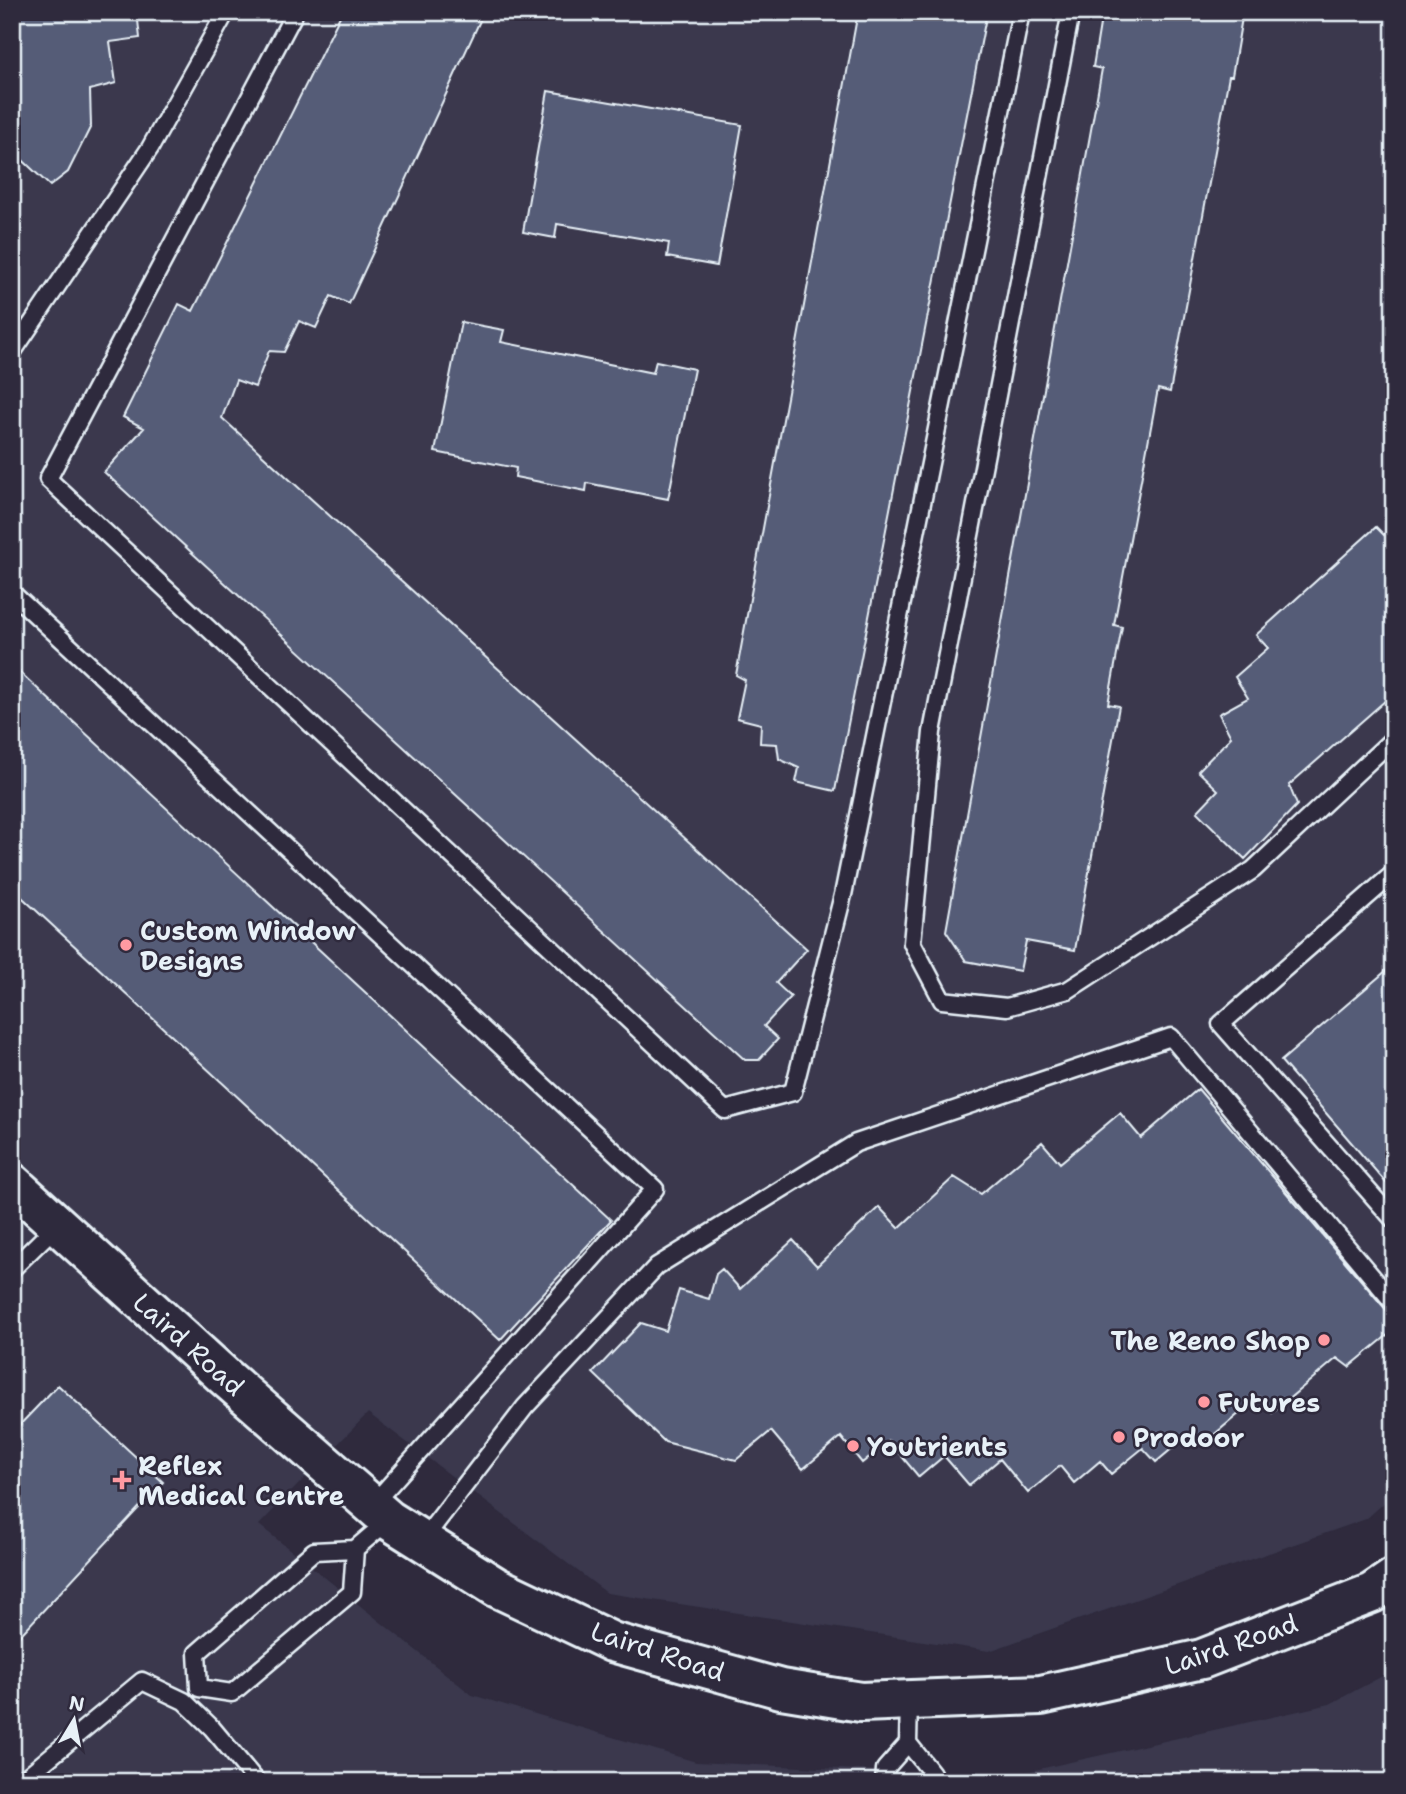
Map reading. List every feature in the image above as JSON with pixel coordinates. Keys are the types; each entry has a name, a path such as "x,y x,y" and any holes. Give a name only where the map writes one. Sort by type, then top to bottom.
{"street":[{"name":"Laird Road","path":"12,1183 380,1512 496,1587 612,1642 781,1689 861,1702 1041,1695 1202,1659 1372,1593 1394,1578"}],"lane":[{"path":"12,353 150,148 226,12"},
{"path":"295,12 48,479 724,1110 793,1091 843,895 1021,12"},
{"path":"1071,12 932,732 912,943 942,1000 1007,1007 1068,990 1253,870 1394,738"},
{"path":"12,593 655,1189 380,1512 355,1549 352,1592 232,1693 199,1688 184,1701"},
{"path":"1394,873 1221,1024 1394,1220"},
{"path":"422,1541 524,1407 657,1266 856,1143 1171,1037 1394,1303"},
{"path":"12,1269 58,1224"},
{"path":"199,1688 197,1653 314,1551 355,1549"},
{"path":"20,1782 142,1681 184,1701 212,1728 257,1782"},
{"path":"909,1700 908,1743 932,1773 932,1782"},
{"path":"884,1782 885,1769 908,1743"}],"shaded area":[{"path":"12,12 1394,12 1394,1494 1366,1519 989,1651 607,1593 368,1413 259,1525 472,1695 696,1762 1004,1777 1330,1704 1394,1670 1394,1782 12,1782"}],"building":[{"path":"12,12 137,12 140,38 110,42 116,83 90,90 91,126 68,172 50,186 12,150"},
{"path":"342,12 484,12 349,304 331,296 316,328 299,321 284,352 269,351 255,387 236,380 222,418 807,949 776,983 791,997 764,1026 778,1039 759,1060 745,1060 104,472 144,428 123,417 179,304 193,311"},
{"path":"858,12 987,12 835,791 796,782 799,768 779,759 777,744 760,743 761,724 737,718 745,680 736,675"},
{"path":"1102,12 1243,12 1170,392 1158,389 1114,625 1122,627 1108,704 1119,706 1075,950 1026,941 1020,971 966,961 946,931 1102,69 1093,67"},
{"path":"548,91 742,125 717,266 667,257 669,243 557,224 555,238 523,232"},
{"path":"461,322 504,330 501,342 653,373 656,361 694,369 668,499 587,483 586,491 515,477 516,468 435,452"},
{"path":"1394,526 1394,693 1289,785 1297,805 1245,859 1197,812 1218,790 1198,771 1231,737 1219,714 1248,698 1235,677 1268,648 1256,635 1376,527 1384,535"},
{"path":"12,665 611,1220 500,1340 12,888"},
{"path":"1394,964 1394,1192 1281,1061"},
{"path":"1198,1089 1394,1319 1394,1330 1349,1367 1337,1358 1272,1413 1259,1397 1204,1443 1193,1431 1156,1462 1143,1448 1111,1474 1100,1461 1074,1483 1060,1466 1028,1493 1000,1459 969,1485 944,1456 919,1477 889,1441 862,1463 841,1437 803,1469 771,1431 736,1460 665,1442 593,1373 641,1323 666,1331 679,1290 709,1299 716,1274 722,1269 740,1289 793,1240 817,1266 879,1207 899,1228 954,1177 981,1194 1042,1142 1060,1163 1120,1113 1141,1138"},
{"path":"58,1385 163,1482 12,1644 12,1433"}],"place":[{"name":"Custom Window Designs","path":"126,945"},
{"name":"The Reno Shop","path":"1324,1340"},
{"name":"Futures","path":"1204,1402"},
{"name":"Prodoor","path":"1119,1437"},
{"name":"Youtrients","path":"853,1446"},
{"name":"Reflex Medical Centre","path":"122,1480"}]}
